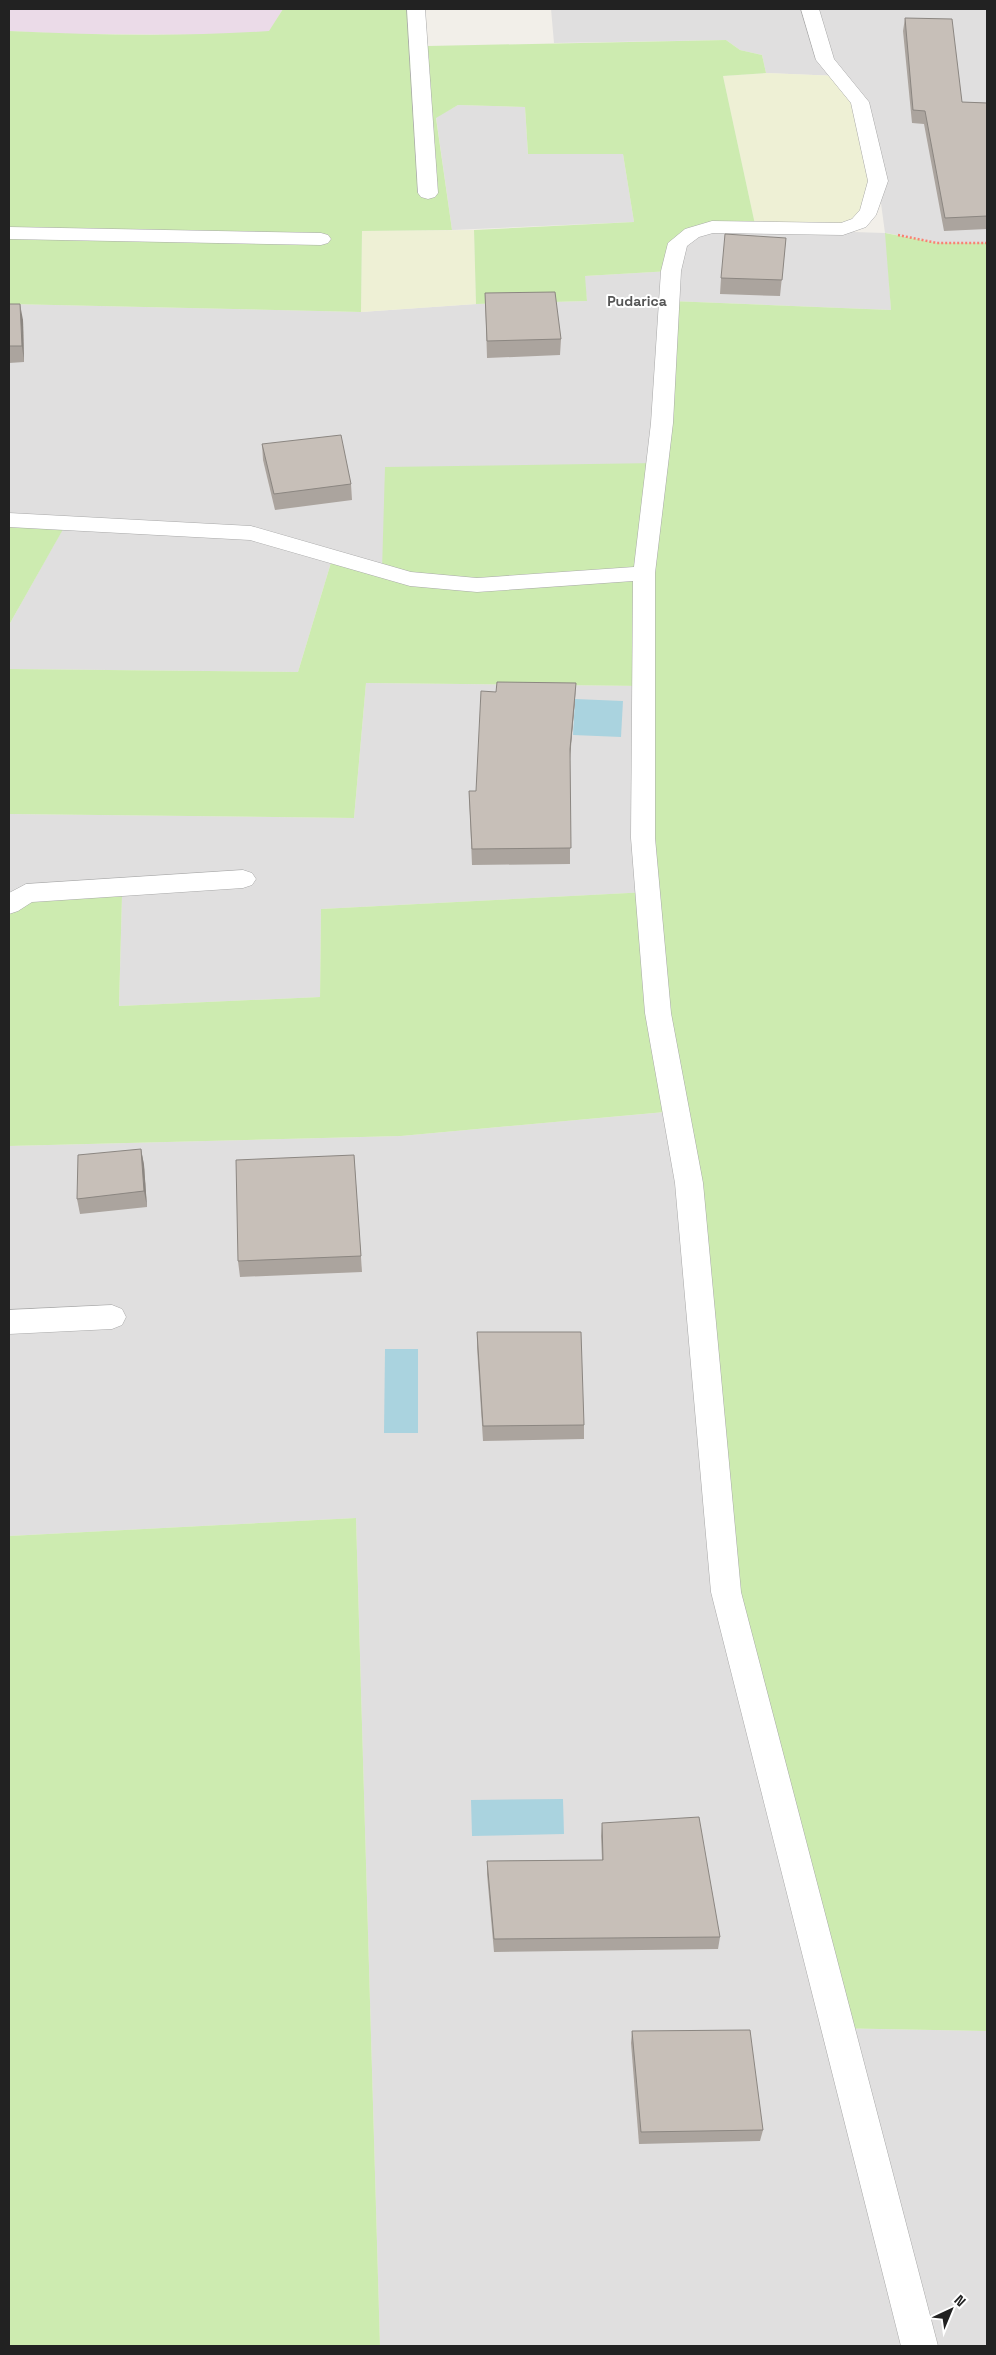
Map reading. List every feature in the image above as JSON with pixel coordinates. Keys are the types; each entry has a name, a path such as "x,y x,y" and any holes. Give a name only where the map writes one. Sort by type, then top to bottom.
{"street":[{"path":"416,9 419,80 428,193"},
{"path":"810,9 825,60 860,102 878,181 869,211 859,223 843,229 712,227 692,233 678,243 671,272 662,423 644,573 643,838 658,1013 689,1183 726,1592 920,2346"},
{"path":"9,233 321,239"},
{"path":"9,520 251,533 410,578 477,585 644,573"},
{"path":"9,905 26,893 243,879"},
{"path":"9,1322 112,1317"}],"path":[{"path":"859,223 885,233 937,243 987,243"}],"shaded area":[{"path":"9,9 283,9 269,32 213,35 69,34 9,31"},
{"path":"551,9 987,9 987,243 937,243 886,233 891,310 671,301 658,463 383,570 333,556 298,672 9,669 9,625 65,525 9,521 9,304 361,312 476,304 587,301 584,276 671,271 692,233 820,231 885,233 878,181 838,76 766,73 762,55 740,50 726,40 554,43"},
{"path":"458,105 525,107 528,154 623,154 634,222 452,230 436,117"},
{"path":"366,683 644,686 649,892 321,909 320,997 119,1006 122,896 25,899 9,914 9,814 354,818"},
{"path":"676,1111 826,2028 987,2031 987,2346 380,2346 356,1518 9,1536 9,1146 401,1136"}],"green space":[{"path":"283,9 421,9 428,46 726,40 740,50 762,55 766,73 723,76 756,229 692,233 671,271 585,276 587,301 476,304 474,230 634,222 623,154 528,154 525,107 458,105 436,118 452,230 362,231 361,312 9,304 9,31 139,35 269,31"},
{"path":"766,73 838,76 860,102 878,181 857,226 821,235 756,229 723,76"},
{"path":"474,230 476,304 361,312 362,231"},
{"path":"885,233 937,243 987,243 987,2031 826,2028 726,1592 676,1111 401,1136 9,1146 9,914 25,899 122,896 119,1006 320,997 321,909 648,892 644,686 366,683 354,818 9,814 9,669 298,672 333,556 382,570 385,467 657,463 671,301 891,310"},
{"path":"9,521 66,524 9,625"},
{"path":"356,1518 380,2346 9,2346 9,1536"}],"water":[{"path":"575,699 623,701 621,737 573,735"},
{"path":"385,1349 418,1349 418,1433 384,1433"},
{"path":"563,1799 564,1834 472,1836 471,1800"}],"building":[{"path":"905,18 952,19 962,102 987,103 987,216 945,218 925,111 913,110"},
{"path":"725,234 786,238 782,280 721,278"},
{"path":"555,292 561,339 487,341 485,293"},
{"path":"9,304 20,304 22,346 9,346"},
{"path":"341,435 351,484 274,494 262,444"},
{"path":"497,682 576,683 570,749 571,848 472,849 469,791 476,791 481,691 496,692"},
{"path":"141,1149 144,1191 77,1199 78,1155"},
{"path":"354,1155 361,1256 238,1261 236,1160"},
{"path":"477,1332 581,1332 584,1425 483,1426"},
{"path":"699,1817 720,1937 494,1939 487,1861 603,1860 602,1823"},
{"path":"750,2030 763,2130 641,2132 632,2031"}],"district":[{"name":"Pudarica","path":"637,301"}]}
